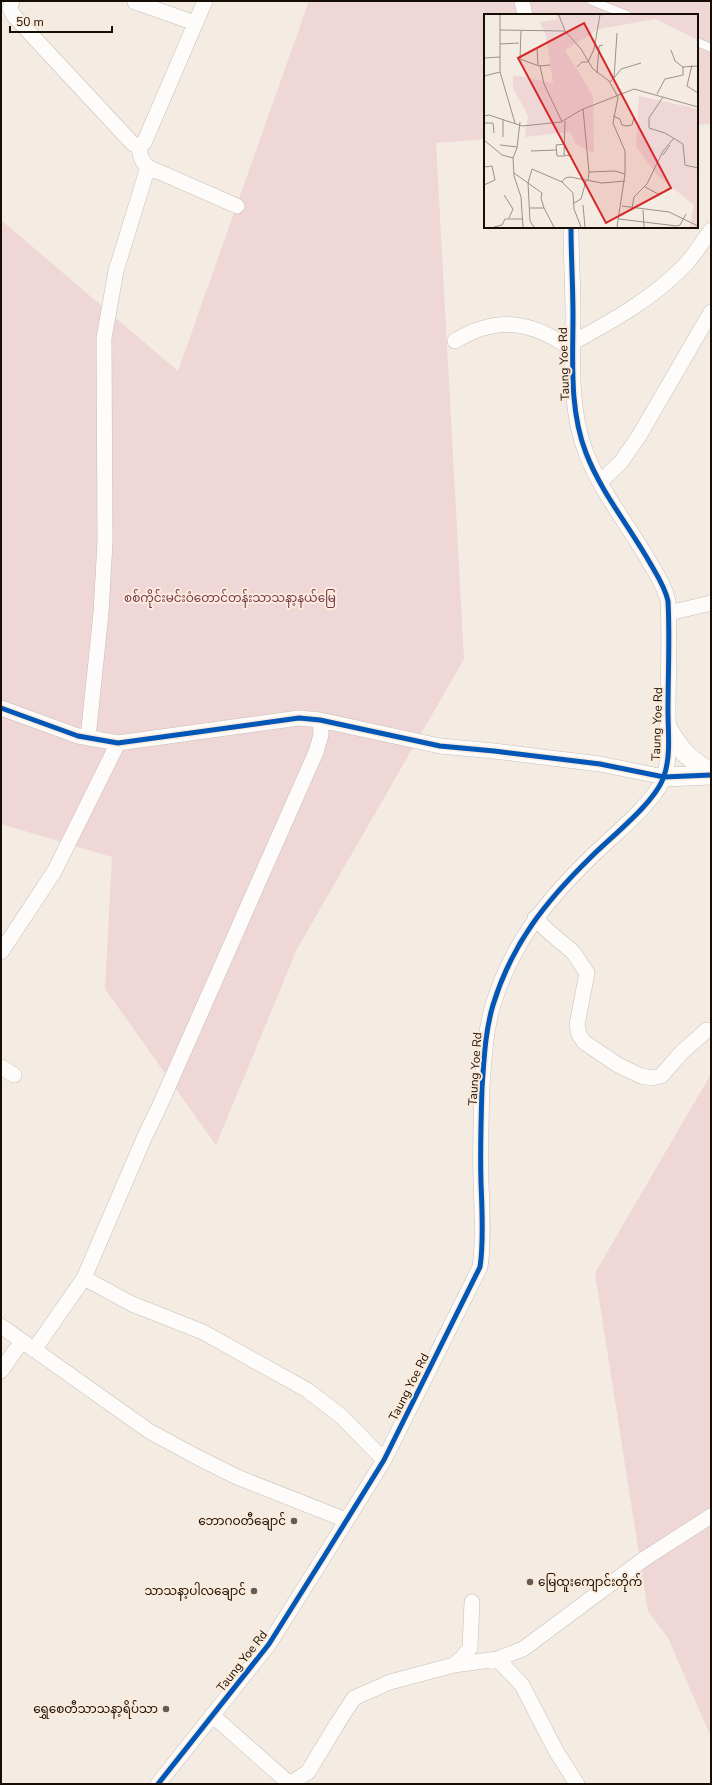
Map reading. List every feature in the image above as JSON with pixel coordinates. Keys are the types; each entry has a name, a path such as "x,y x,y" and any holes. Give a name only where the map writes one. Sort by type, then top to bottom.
{"street":[{"path":"11,1 10,8 14,16 132,143 140,147"},
{"path":"205,1 144,143 140,147 140,156 144,164 148,167 237,206"},
{"path":"522,1 525,14"},
{"path":"135,2 195,23"},
{"path":"88,738 101,613 105,542 104,338 116,271 148,167"},
{"name":"Taung Yoe Rd","path":"158,1784 269,1644 384,1460 480,1267 482,1258 482,1214 480,1146 484,1064 487,1030 493,1005 504,977 520,943 535,918 589,858 645,805 664,777 669,743 668,601 662,583 635,536 600,482 586,454 578,430 573,393 571,228"},
{"path":"455,341 469,332 480,328 504,324 517,324 545,333 572,347 653,295 684,266 711,230"},
{"path":"600,482 621,462 639,436 711,312"},
{"path":"669,613 711,603"},
{"path":"1,708 78,736 118,743 299,718 320,720 440,746 600,764 664,777 711,774"},
{"path":"1,1371 28,1345 84,1278 145,1136 313,759 321,735 320,720"},
{"path":"668,729 680,749 690,759 711,774"},
{"path":"1,952 6,933 54,872 118,743"},
{"path":"535,918 573,952 587,973 577,1025 579,1034 584,1042 618,1065 641,1076 652,1078 662,1076 682,1052 707,1030"},
{"path":"1,1066 14,1075"},
{"path":"84,1278 132,1304 203,1332 307,1390 342,1416 384,1460"},
{"path":"1,1326 149,1431 237,1477 346,1520"},
{"path":"212,1715 290,1784 308,1772 354,1698 390,1682 454,1665 497,1659 523,1649 644,1559 711,1516"},
{"path":"454,1665 470,1648 472,1602"},
{"path":"497,1659 522,1685 556,1751 577,1784"}],"lane":[{"path":"592,1 624,14"},
{"path":"698,42 709,47"}],"green space":[{"name":"စစ်ကိုင်းမင်းဝံတောင်တန်းသာသနာ့နယ်မြေ","path":"309,1 711,1 711,124 698,125 698,14 484,14 484,139 436,143 464,659 297,949 216,1145 105,989 112,857 1,824 1,220 178,371"},
{"path":"711,1074 711,1737 668,1638 648,1611 595,1273"}],"cycle path":[{"path":"158,1784 269,1644 384,1460 480,1267 482,1236 481,1147 483,1067 488,1025 501,983 520,943 545,907 575,873 643,808 652,797 664,776 668,760 669,744 668,601 665,591 642,549 599,481 586,453 581,436 574,402 573,385 571,228"},
{"path":"1,708 78,736 118,743 299,718 320,720 440,746 600,764 664,777 711,775"}],"place":[{"name":"ဘောဂဝတီချောင်","path":"294,1521"},
{"name":"မြေထူးကျောင်းတိုက်","path":"530,1582"},
{"name":"သာသနာ့ပါလချောင်","path":"254,1591"},
{"name":"ရွှေစေတီသာသနာ့ရိပ်သာ","path":"166,1709"}]}
